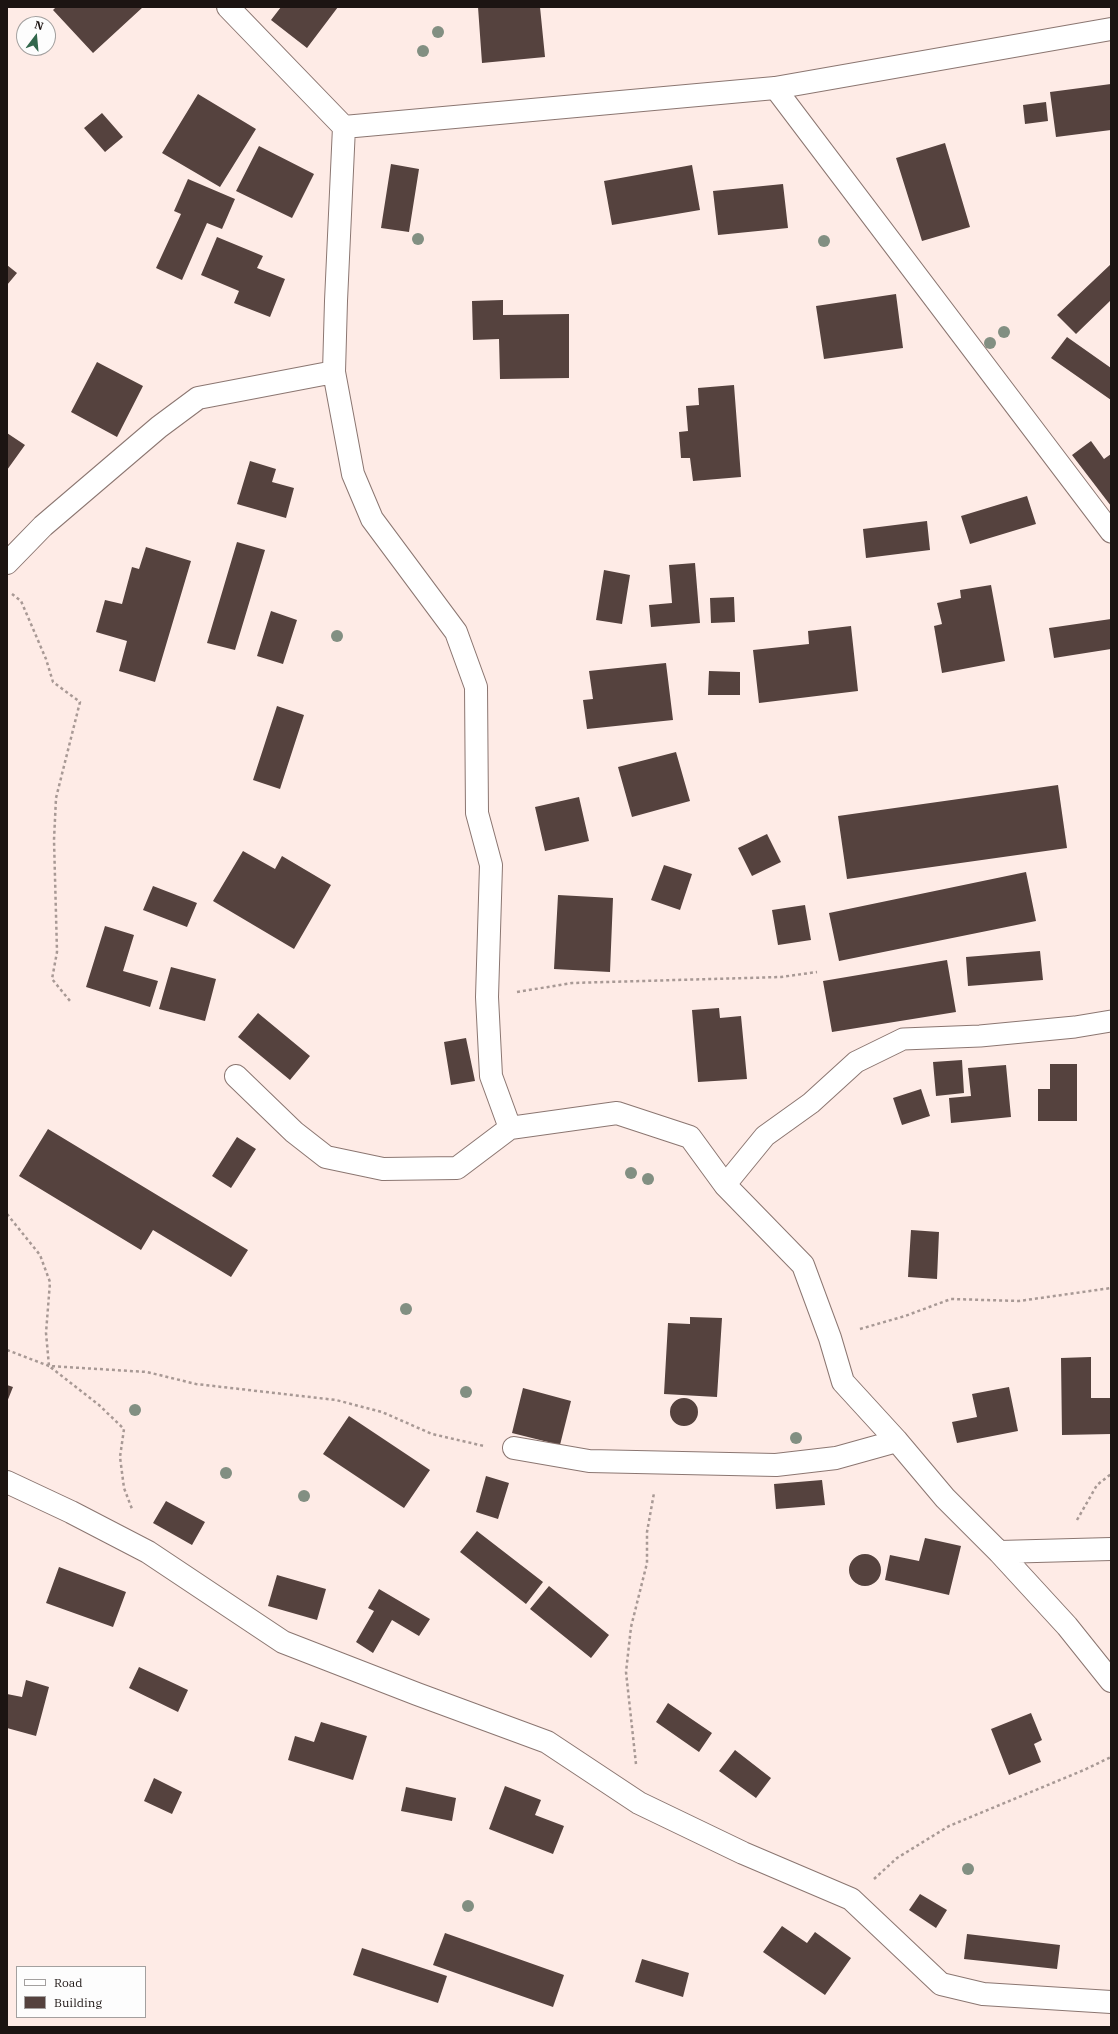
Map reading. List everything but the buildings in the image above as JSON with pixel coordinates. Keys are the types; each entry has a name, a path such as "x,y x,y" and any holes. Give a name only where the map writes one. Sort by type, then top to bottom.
{"street":[{"path":"228,7 344,127 334,372 353,474 372,519 456,632 476,687 477,813 491,865 487,997 490,1076 510,1128"},
{"path":"344,127 775,88 1111,29"},
{"path":"7,563 43,526 159,427 198,398 334,372"},
{"path":"236,1076 294,1132 326,1157 383,1168 458,1168 510,1128 617,1113 690,1137 725,1185 803,1265 830,1338 843,1382 898,1441 945,1498 999,1552 1067,1626 1111,1681"},
{"path":"514,1448 589,1461 661,1464 776,1465 836,1458 898,1441"},
{"path":"7,1482 71,1512 148,1552 283,1642 547,1742 639,1803 743,1853 850,1899 941,1984 983,1994 1111,2002"},
{"path":"999,1552 1111,1549"}],"lane":[{"path":"775,88 1111,532"},
{"path":"725,1185 765,1136 811,1103 856,1062 903,1039 988,1035 1075,1027 1111,1021"}],"path":[{"path":"7,590 21,601 46,659 53,682 80,702 56,798 55,833 57,952 52,979 70,1001"},
{"path":"487,997 572,984 781,977 818,972"},
{"path":"7,1214 40,1256 50,1282 46,1333 49,1366"},
{"path":"830,1338 905,1316 950,1299 1019,1302 1111,1288"},
{"path":"7,1350 49,1366 99,1405 124,1429 120,1457 124,1488 148,1552"},
{"path":"49,1366 147,1372 196,1384 336,1400 382,1412 432,1434 489,1447 514,1448"},
{"path":"639,1803 626,1672 631,1627 648,1563 647,1532 651,1504 661,1464"},
{"path":"1064,1550 1079,1514 1097,1485 1111,1474"},
{"path":"850,1899 898,1858 949,1826 1084,1770 1111,1757"}]}
